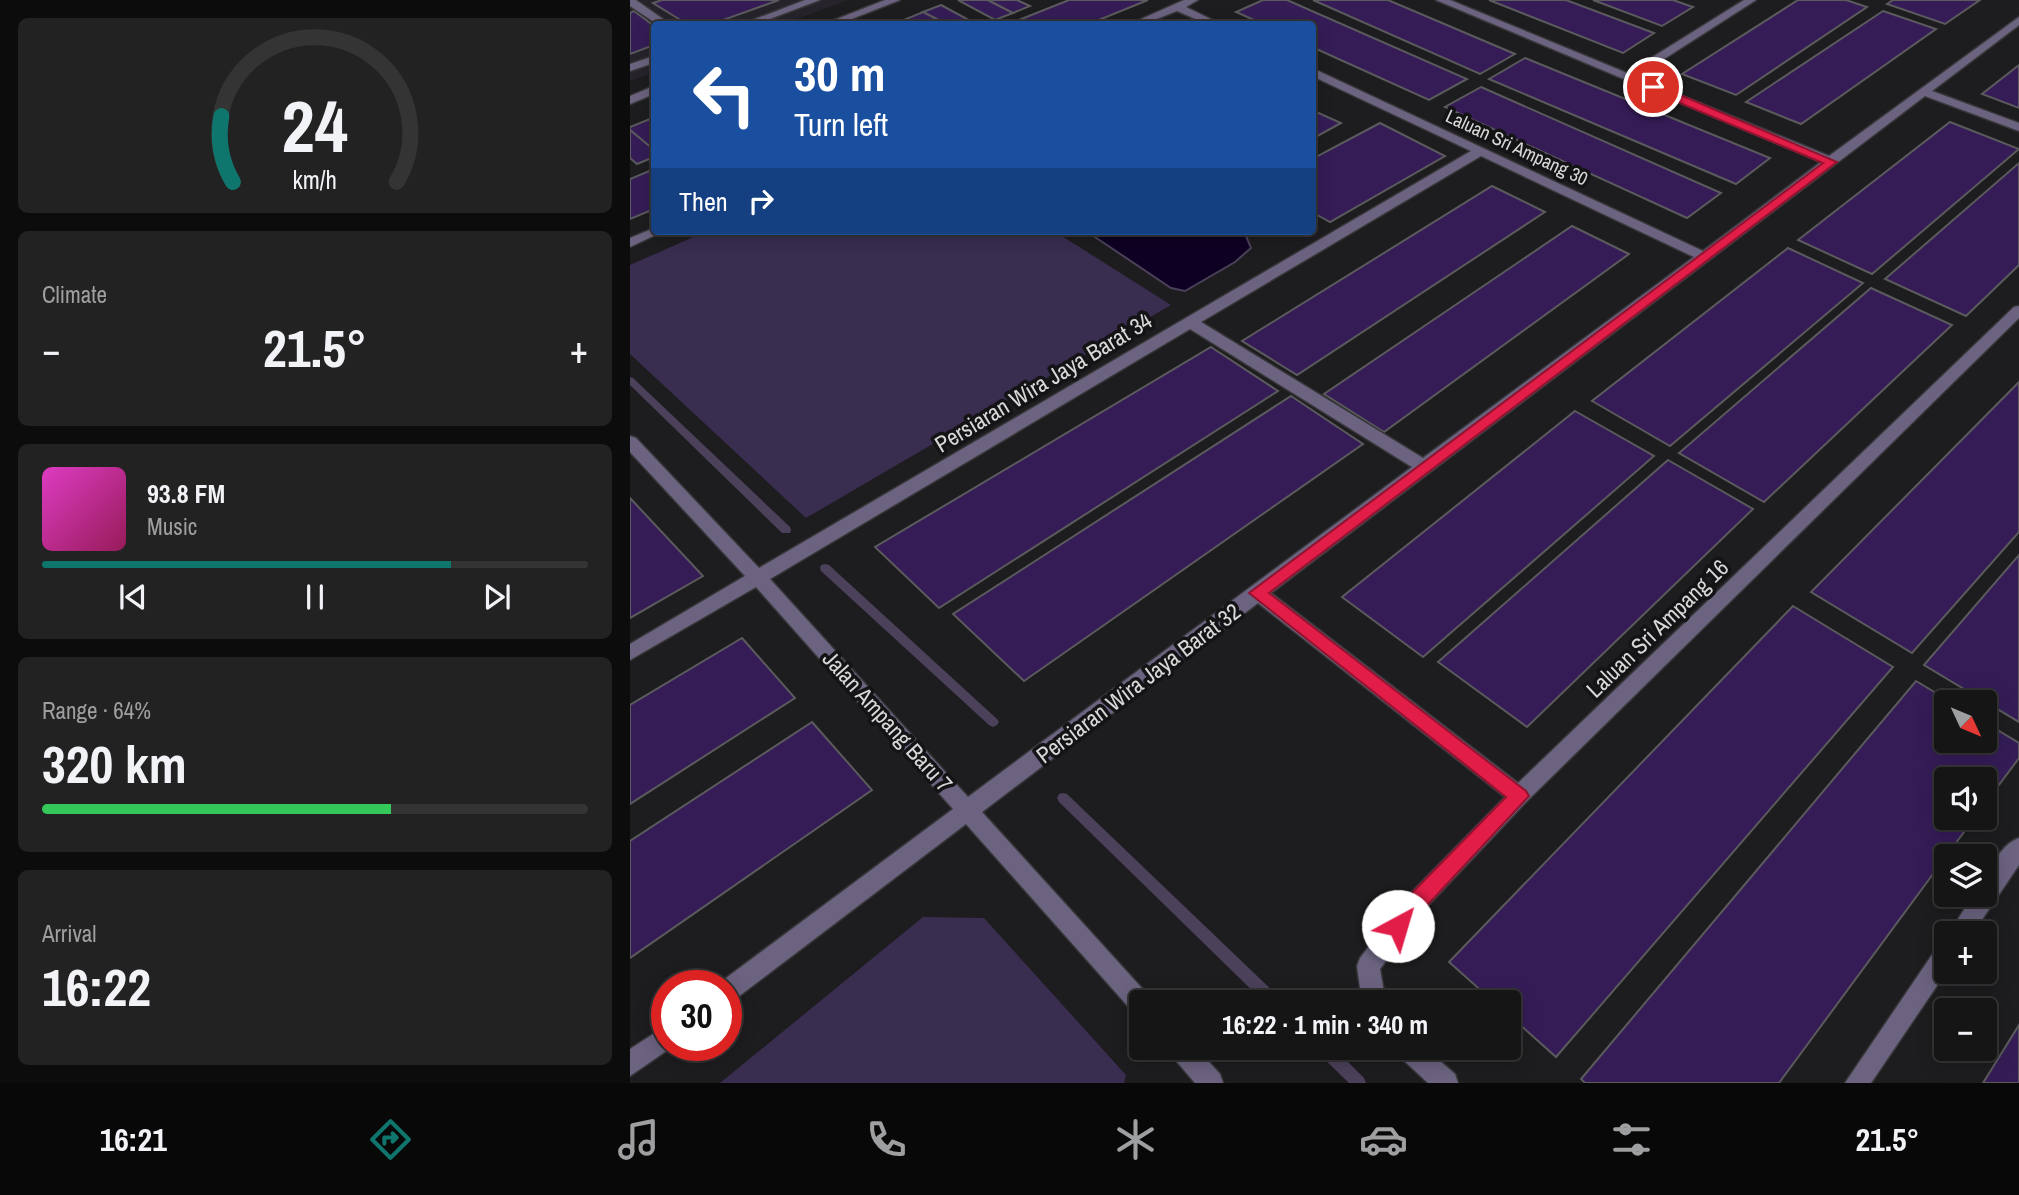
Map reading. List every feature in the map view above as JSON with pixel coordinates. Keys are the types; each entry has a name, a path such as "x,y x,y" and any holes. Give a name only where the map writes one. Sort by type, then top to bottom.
{"street":[{"path":"756,21 815,0"},
{"path":"838,21 895,0"},
{"path":"1143,21 1193,0"},
{"path":"1441,0 1831,162"},
{"path":"1723,0 1746,3"},
{"path":"633,2 660,21"},
{"path":"1628,77 1746,3"},
{"path":"1178,7 1208,21"},
{"name":"Persiaran Wira Jaya Barat 32","path":"742,980 2019,20"},
{"path":"630,68 651,60"},
{"name":"Laluan Sri Ampang 30","path":"1316,73 1705,257"},
{"path":"630,100 651,91"},
{"path":"1924,92 2019,127"},
{"name":"Persiaran Wira Jaya Barat 34","path":"630,653 1480,151"},
{"path":"630,243 651,234"},
{"name":"Laluan Sri Ampang 16","path":"1372,990 1368,966 1413,906 1519,796 2012,327 2019,310"},
{"path":"1190,322 1425,467"},
{"name":"Jalan Ampang Baru 7","path":"630,442 969,810 1129,990"},
{"path":"1258,593 1519,796"},
{"path":"1968,921 2019,847"},
{"path":"1857,1083 1934,971"},
{"path":"630,1065 651,1049"},
{"path":"1188,1060 1202,1080"},
{"path":"1420,1060 1446,1083"}],"shaded area":[{"path":"643,0 849,0 791,21 651,21 651,73 630,81 630,4"},
{"path":"698,235 1060,235 1171,305 806,518 630,354 630,265"},
{"path":"1092,235 1246,235 1251,248 1235,262 1185,291 1171,288"},
{"path":"923,917 984,918 1126,1075 1124,1083 720,1083"}],"building":[{"path":"662,0 779,0 720,21 682,21 653,3"},
{"path":"958,0 988,0 1013,13 995,20"},
{"path":"988,0 1017,0 1030,6 1013,13"},
{"path":"1069,0 1148,0 1096,21 1016,21"},
{"path":"1263,0 1287,0 1467,79 1429,100 1316,49 1316,21 1256,21 1236,12"},
{"path":"1313,0 1388,0 1515,54 1480,74"},
{"path":"1489,0 1566,0 1654,33 1623,53"},
{"path":"1593,0 1673,0 1693,7 1662,26"},
{"path":"1798,0 1846,0 1867,7 1736,95 1682,74"},
{"path":"1893,0 1980,0 1945,24 1887,4"},
{"path":"941,5 970,21 940,21 923,12"},
{"path":"634,11 651,24 651,46 630,54 630,13"},
{"path":"1883,11 1936,29 1801,124 1746,102"},
{"path":"923,12 940,21 910,21 906,19"},
{"path":"1525,58 1770,158 1736,184 1489,79"},
{"path":"2019,65 2019,108 1982,94"},
{"path":"1481,87 1721,193 1687,218 1445,107"},
{"path":"1316,112 1341,123 1316,137"},
{"path":"650,119 651,148 630,130 630,127"},
{"path":"1950,122 2019,149 1872,274 1798,240"},
{"path":"1380,123 1445,156 1330,222 1316,214 1316,157"},
{"path":"630,130 651,148 651,158 637,164 630,158"},
{"path":"2019,163 2019,265 1966,316 1885,279"},
{"path":"651,170 651,210 630,219 630,179"},
{"path":"1492,186 1545,212 1297,375 1242,341"},
{"path":"1572,226 1629,254 1384,432 1324,394"},
{"path":"1788,248 1863,283 1670,446 1592,401"},
{"path":"1871,288 1952,325 1764,502 1679,453"},
{"path":"1211,347 1278,391 939,608 875,547"},
{"path":"2019,382 2019,532 1912,653 1811,592"},
{"path":"1291,396 1363,444 1024,681 953,614"},
{"path":"1575,411 1654,456 1423,657 1342,597"},
{"path":"1668,460 1753,509 1527,727 1438,662"},
{"path":"630,498 703,576 630,618"},
{"path":"2019,555 2019,722 1997,709 1997,690 1966,690 1924,665"},
{"path":"1793,606 1893,667 1556,1057 1521,1026 1521,990 1480,990 1449,962"},
{"path":"742,638 795,698 630,804 630,705"},
{"path":"1916,681 1934,692 1934,753 1997,753 1997,730 2019,743 2019,758 1997,788 1997,767 1934,767 1934,830 1965,830 1955,844 1934,844 1934,873 1779,1083 1585,1083 1581,1079"},
{"path":"812,722 872,790 630,958 630,841"},
{"path":"2019,1025 2019,1083 1983,1083"}],"waterway":[{"path":"630,380 786,530"},
{"path":"825,568 993,722"},
{"path":"1063,798 1262,990"},
{"path":"1335,1060 1359,1083"}],"route":[{"path":"1398,926 1413,906 1519,796 1258,593 1831,162 1653,87"}]}
